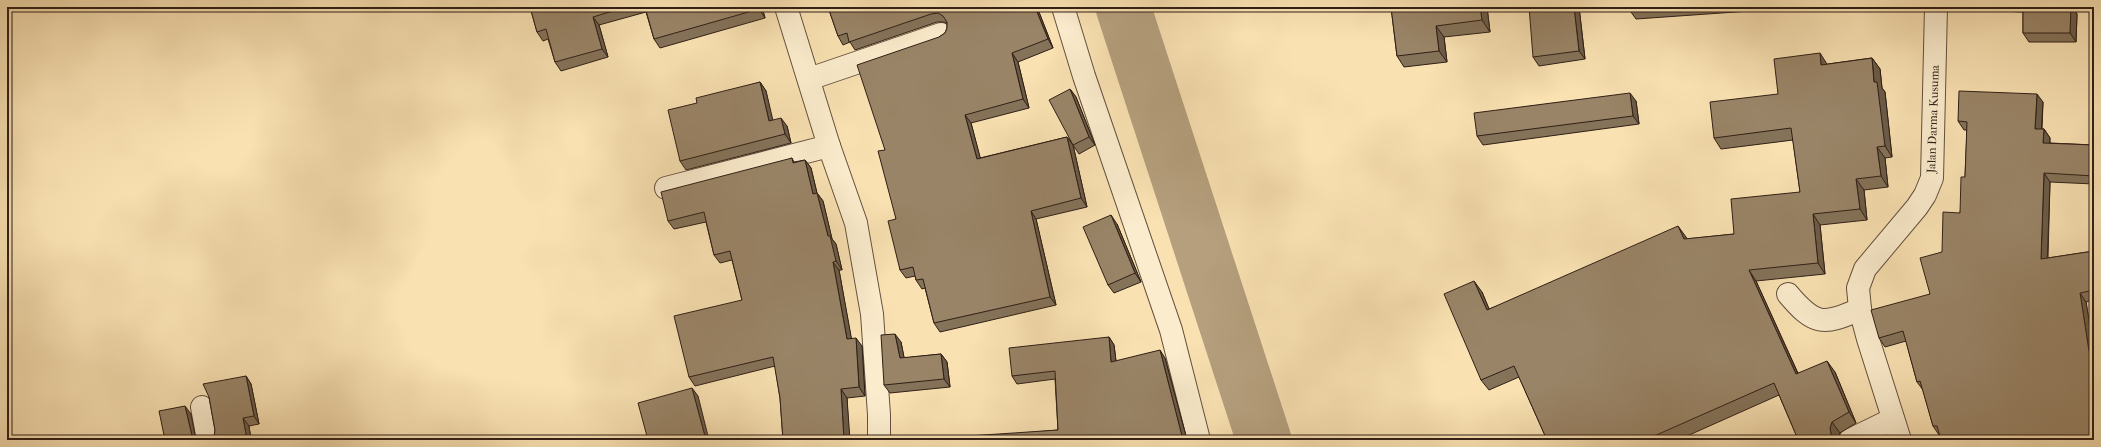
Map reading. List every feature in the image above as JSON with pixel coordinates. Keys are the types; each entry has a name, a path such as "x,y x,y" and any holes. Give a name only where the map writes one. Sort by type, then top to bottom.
{"street":[{"path":"786,7 829,146 856,223 872,314 880,415 879,440"},
{"path":"1063,7 1086,83 1171,330 1199,440"},
{"name":"Jalan Darma Kusuma","path":"1900,440 1860,309 1858,288 1863,274 1898,228 1917,207 1925,195 1932,178 1936,7"},
{"path":"809,79 941,34"},
{"path":"666,188 829,146"},
{"path":"1788,294 1802,311 1820,321 1837,320 1860,309"},
{"path":"202,407 208,440"},
{"path":"1850,440 1893,419"}],"building":[{"path":"530,7 626,7 593,17 602,49 555,62 546,29 537,32"},
{"path":"645,7 758,7 759,9 654,39"},
{"path":"828,7 921,7 922,11 935,7 1035,7 1048,39 1012,53 1023,99 965,115 977,159 1067,137 1081,198 1031,211 1050,297 934,323 923,279 916,280 913,267 900,270 888,221 896,219 878,151 885,150 857,65 939,37 945,33 947,22 943,16 938,13 931,14 849,42 847,33 838,36"},
{"path":"1391,7 1480,7 1482,20 1436,26 1439,51 1397,56"},
{"path":"1529,7 1574,7 1579,51 1533,57"},
{"path":"2023,7 2071,7 2070,33 2023,33"},
{"path":"1820,53 1821,65 1872,58 1874,82 1877,82 1885,146 1877,147 1881,176 1856,179 1860,209 1813,214 1818,263 1749,270 1796,374 1827,361 1849,412 1832,422 1830,428 1831,434 1837,440 1801,440 1799,436 1797,437 1774,383 1645,440 1547,440 1514,366 1481,380 1444,294 1474,281 1487,310 1678,226 1684,239 1734,234 1731,199 1800,192 1791,128 1714,138 1710,102 1778,94 1774,59"},
{"path":"760,82 769,121 781,118 785,134 680,161 668,110 697,103 696,98"},
{"path":"1070,89 1089,137 1073,145 1049,100"},
{"path":"1959,91 2037,94 2035,129 2044,129 2043,143 2094,145 2094,176 2044,173 2041,259 2094,251 2094,290 2080,293 2089,351 2094,351 2094,440 1941,440 1937,426 1933,426 1920,381 1917,382 1903,331 1879,338 1871,310 1930,294 1920,258 1942,252 1943,212 1960,213 1961,177 1965,177 1967,122 1958,121"},
{"path":"1630,93 1633,116 1477,136 1474,113"},
{"path":"792,158 793,163 805,160 813,194 817,193 836,261 833,262 847,339 856,338 859,387 841,389 844,440 783,440 780,398 773,357 689,377 674,316 742,300 730,251 714,255 704,212 668,221 661,192"},
{"path":"1111,215 1135,273 1108,285 1083,227"},
{"path":"895,334 900,358 941,354 944,379 884,385 881,335"},
{"path":"1109,337 1111,362 1160,350 1183,440 939,440 939,438 1058,430 1055,371 1012,376 1009,348"},
{"path":"246,376 254,416 243,418 247,440 212,440 215,430 209,397 203,384"},
{"path":"692,388 706,440 648,440 638,403"},
{"path":"185,406 193,440 165,440 159,411"},
{"path":"1854,437 1855,440 1846,440"}],"waterway":[{"path":"1123,7 1264,440"}]}
